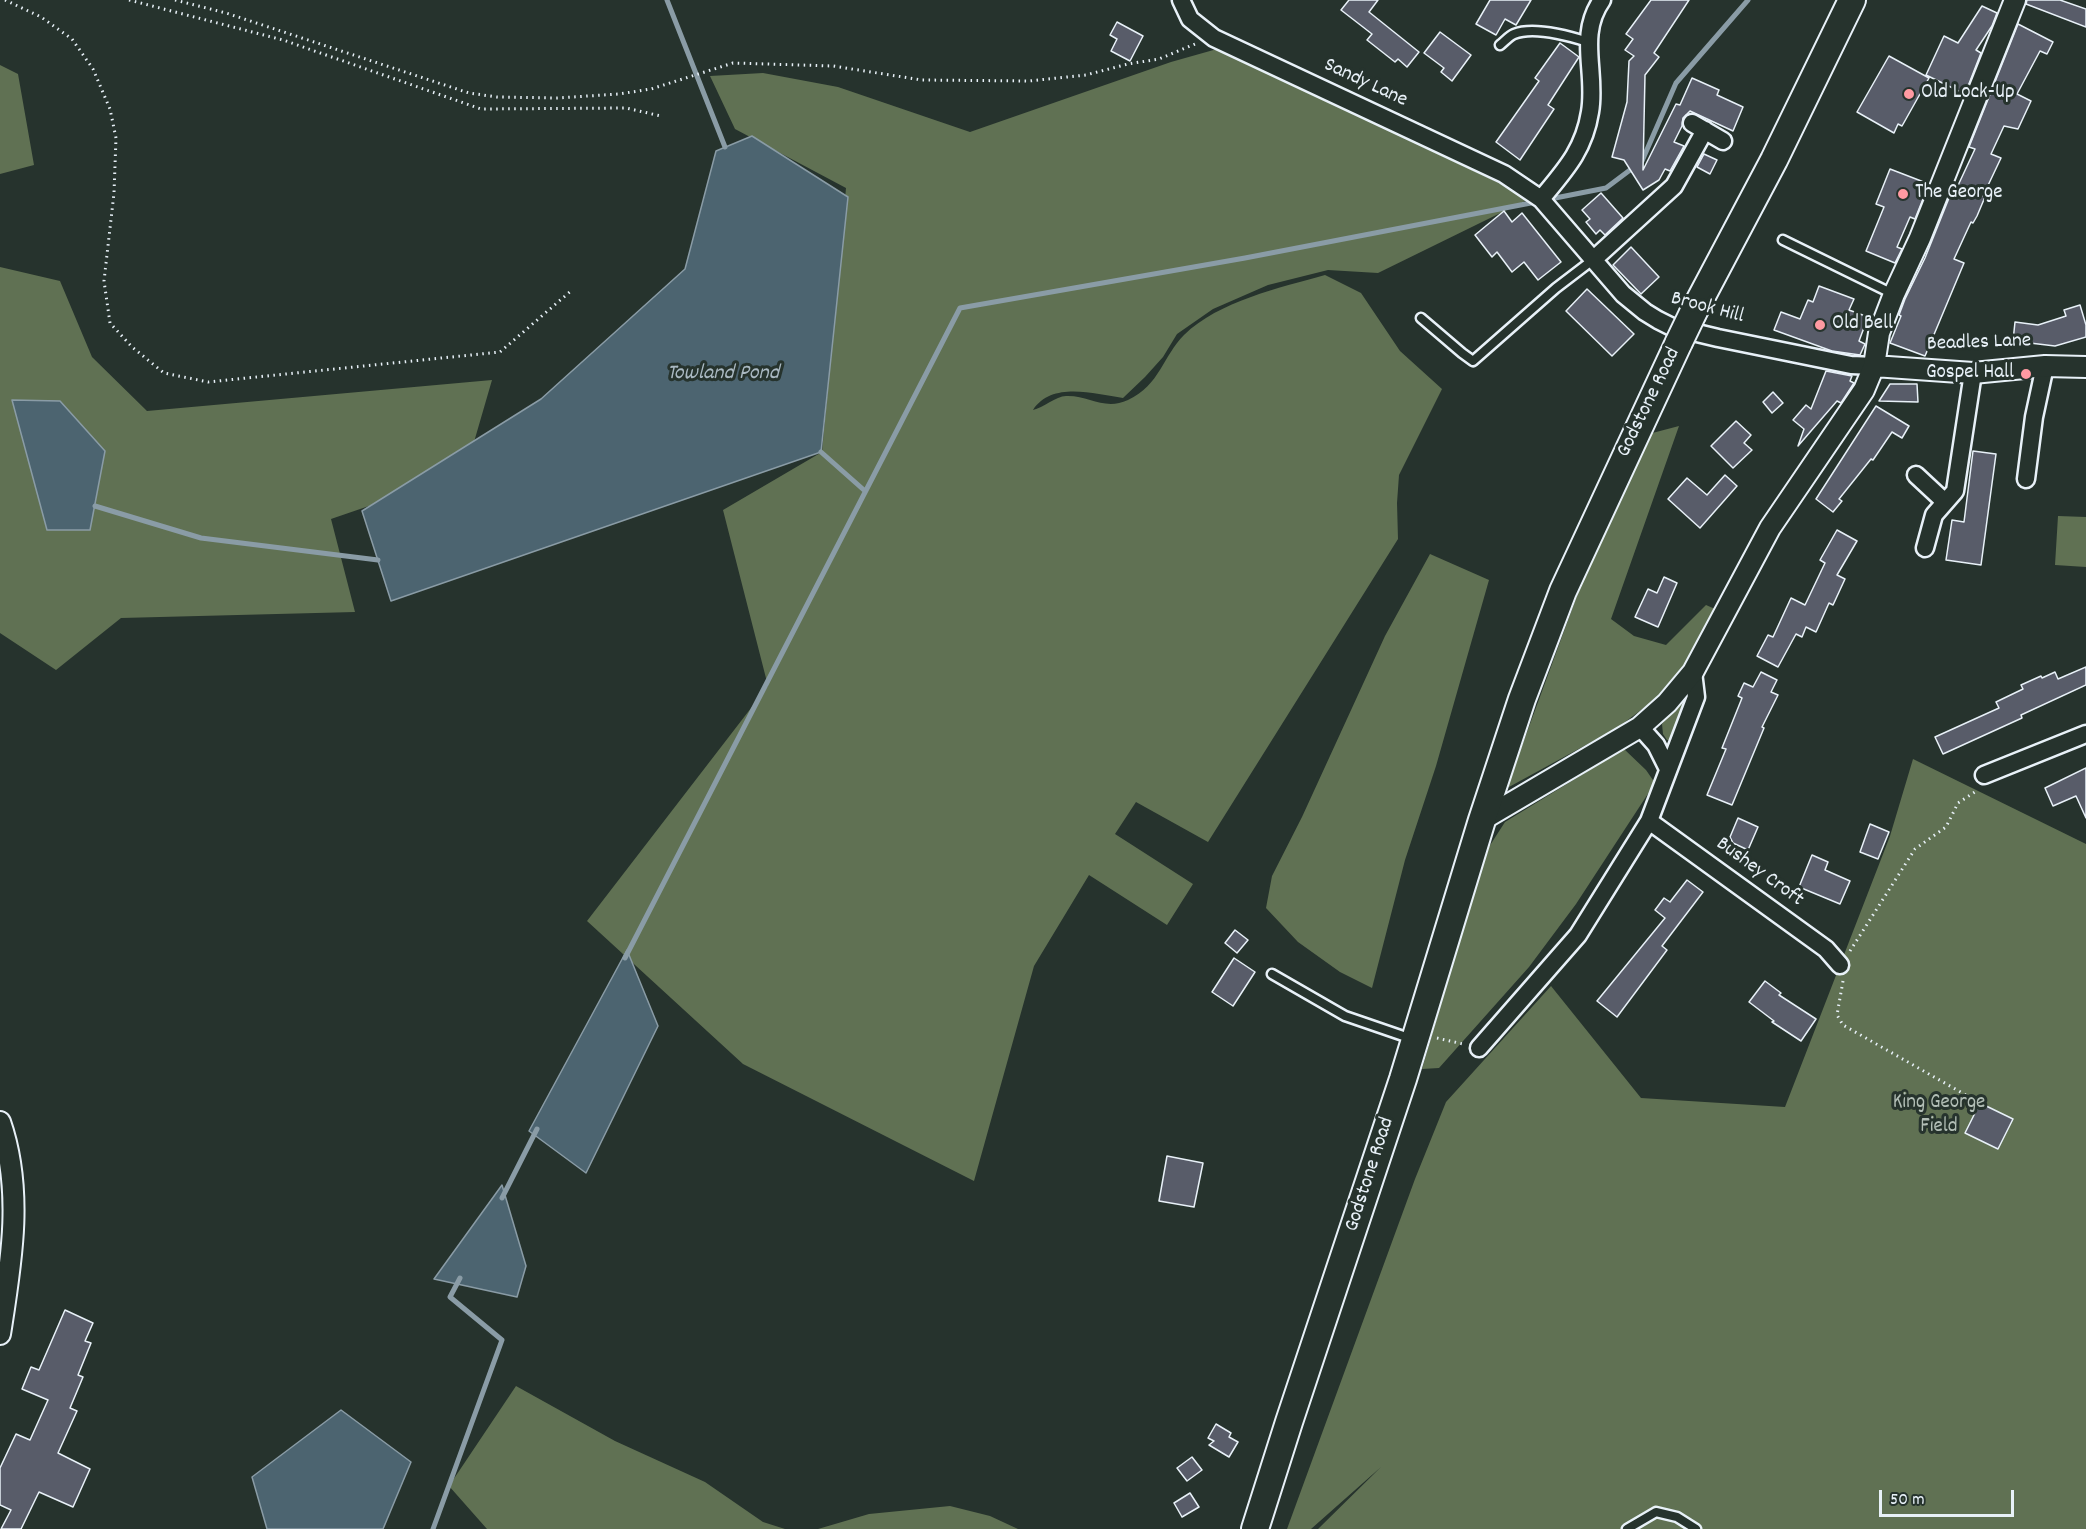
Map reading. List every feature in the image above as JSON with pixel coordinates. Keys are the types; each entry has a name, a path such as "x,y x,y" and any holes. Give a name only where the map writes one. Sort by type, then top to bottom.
{"main road":[{"name":"Godstone Road","path":"1255,1529 1425,1039 1482,820 1522,699 1563,591 1679,342 1774,160 1852,0"}],"street":[{"name":"Sandy Lane","path":"1181,0 1190,19 1214,38 1494,169 1547,205"},
{"path":"1547,205 1583,142 1590,110 1591,82 1588,42 1590,24 1602,0"},
{"path":"1482,820 1640,727 1667,703 1693,672 1770,528 1864,390 1874,366 1879,333 1894,294 1920,238 2015,0"},
{"path":"1594,259 1674,186 1699,127 1723,141"},
{"name":"Brook Hill","path":"1547,205 1633,304 1672,327 1851,365 1874,366"},
{"name":"Beadles Lane","path":"1874,366 1973,373 2045,366 2086,367"},
{"path":"2026,479 2034,417 2045,366"},
{"path":"1925,548 1934,515 1955,491 1973,373"},
{"path":"1916,475 1945,502"},
{"path":"1479,1048 1578,935 1649,821 1696,697 1693,672"},
{"path":"1640,727 1656,745 1668,769"},
{"path":"1984,775 2086,734"},
{"name":"Bushey Croft","path":"1649,821 1826,949 1840,965"},
{"path":"0,1122 5,1135 14,1198 12,1250 0,1334"}],"lane":[{"path":"1500,45 1513,34 1532,31 1567,36 1588,42"},
{"path":"1783,240 1894,294"},
{"path":"1421,318 1473,361 1556,288 1594,259"},
{"path":"1272,974 1345,1016 1425,1039"},
{"path":"1628,1529 1656,1512 1677,1517 1696,1529"}],"path":[{"path":"5,0 41,17 72,39 93,69 110,110 116,138 114,193 104,281 110,323 132,347 164,373 208,382 500,352 572,290"},
{"path":"129,0 283,40 481,109 626,108 661,116"},
{"path":"175,0 226,13 483,96 557,98 619,94 651,88 733,63 833,66 922,80 1029,81 1086,75 1159,59 1198,42 1214,38"},
{"path":"1978,1102 1843,1026 1837,1015 1844,975 1840,965 1915,849 1946,827 1958,803 1977,792 1984,775"},
{"path":"1425,1039 1479,1048"}],"green space":[{"path":"1217,49 1531,198 1378,273 1328,270 1268,285 1213,309 1177,334 1163,357 1123,398 1087,392 1062,392 1041,401 1033,410 1066,396 1111,404 1128,400 1147,386 1177,343 1198,323 1250,297 1325,275 1361,293 1400,351 1442,389 1399,475 1398,539 1208,842 1136,802 1115,834 1193,884 1167,925 1089,875 1034,966 974,1181 743,1064 587,921 768,686 723,510 822,452 846,188 735,129 710,76 763,73 838,87 970,132 1171,62"},
{"path":"0,65 18,74 34,165 0,174"},
{"path":"0,267 60,281 92,357 147,411 492,380 465,473 331,519 355,612 121,618 56,670 0,633"},
{"path":"1679,426 1611,619 1634,636 1666,645 1706,605 1715,609 1703,630 1708,631 1677,675 1653,701 1617,728 1509,787 1508,784 1589,563 1641,436"},
{"path":"2058,516 2086,517 2086,567 2055,565"},
{"path":"1430,554 1489,580 1436,766 1405,860 1372,988 1340,972 1298,942 1266,908 1272,876 1302,817 1385,636"},
{"path":"1682,701 1686,704 1672,740 1667,740 1663,734 1662,724"},
{"path":"1624,749 1646,770 1655,783 1576,904 1529,967 1439,1068 1422,1069 1485,853 1505,822"},
{"name":"King George Field","path":"1913,759 2086,844 2086,1529 1318,1529 1381,1467 1311,1529 1287,1529 1415,1179 1446,1102 1551,986 1641,1098 1785,1107 1890,836"},
{"path":"516,1386 615,1441 705,1482 763,1522 785,1529 487,1529 449,1486"},
{"path":"950,1506 990,1516 1018,1529 818,1529 869,1514"}],"water":[{"name":"Towland Pond","path":"752,136 848,197 821,452 391,601 362,511 541,399 685,269 716,151"},
{"path":"12,400 60,401 105,451 90,530 47,530"},
{"path":"627,950 658,1026 586,1173 529,1131"},
{"path":"502,1185 526,1266 517,1297 434,1279"},
{"path":"341,1410 411,1462 383,1529 267,1529 252,1477"}],"building":[{"path":"1349,0 1378,0 1369,12 1419,52 1407,67 1398,59 1395,62 1367,40 1372,34 1341,10"},
{"path":"1490,0 1531,0 1516,25 1505,19 1496,35 1476,24"},
{"path":"1651,0 1689,0 1654,53 1659,57 1645,75 1643,170 1676,104 1680,105 1692,78 1719,90 1717,95 1743,107 1733,131 1690,111 1683,118 1682,126 1674,142 1684,146 1670,171 1665,169 1659,180 1643,190 1624,160 1612,157 1627,102 1629,61 1634,56 1625,50 1633,39 1626,34"},
{"path":"2027,0 2060,0 2086,9 2086,27 2026,4"},
{"path":"1982,6 1997,13 1992,26 1976,50 1981,53 1965,94 1926,75 1944,36 1958,43"},
{"path":"1117,22 1143,36 1130,61 1111,51 1117,39 1110,35"},
{"path":"2018,24 2053,42 2047,54 2040,51 2017,94 2031,101 2018,129 2004,126 1991,154 2001,158 1983,196 1985,197 1977,216 1973,223 1971,222 1954,259 1964,263 1925,356 1890,343 1905,299 1925,258 1951,193 1954,194 1975,149 1969,147"},
{"path":"1440,32 1471,55 1452,81 1441,72 1444,68 1424,53"},
{"path":"1560,43 1579,57 1548,105 1554,109 1520,160 1496,142 1539,81 1535,78"},
{"name":"Old Lock-Up","path":"1889,56 1929,78 1902,126 1898,124 1894,133 1857,112"},
{"path":"1704,154 1717,160 1710,174 1697,167"},
{"path":"1890,169 1929,184 1915,219 1910,217 1897,247 1902,249 1895,263 1866,251 1884,207 1876,204"},
{"path":"1601,193 1623,218 1605,235 1600,230 1596,234 1586,222 1590,219 1582,210"},
{"path":"1504,211 1512,222 1522,213 1561,262 1538,280 1524,262 1512,272 1497,252 1492,257 1475,235"},
{"path":"1631,247 1659,277 1641,294 1613,265"},
{"name":"Old Bell","path":"1819,286 1854,299 1849,310 1868,317 1859,341 1865,344 1860,355 1832,351 1774,330 1781,312 1800,319 1808,300 1813,302"},
{"path":"1587,289 1634,334 1612,356 1566,311"},
{"path":"2080,305 2086,325 2086,337 2055,346 2013,341 2015,322 2038,325 2066,316 2064,310"},
{"path":"1826,371 1852,376 1850,381 1854,383 1841,403 1837,401 1798,446 1804,429 1793,420 1806,405 1811,409"},
{"path":"1890,384 1917,384 1918,402 1879,401"},
{"path":"1773,392 1783,403 1772,413 1763,402"},
{"path":"1876,406 1909,426 1902,438 1892,432 1873,460 1871,459 1839,499 1842,501 1833,512 1816,499"},
{"path":"1736,421 1751,435 1744,443 1752,450 1733,468 1711,446"},
{"path":"1973,451 1996,454 1981,565 1946,560 1952,520 1964,522"},
{"path":"1725,475 1737,486 1700,528 1668,499 1687,478 1707,495"},
{"path":"1837,530 1857,541 1837,575 1845,579 1833,605 1829,603 1816,632 1806,627 1802,637 1796,634 1778,667 1757,656 1768,635 1773,637 1791,598 1805,605 1825,563 1820,560"},
{"path":"1664,577 1677,583 1658,627 1635,617 1648,589 1657,593"},
{"path":"2086,667 2086,685 2021,715 2022,718 1943,754 1935,737 1999,708 1996,702 2023,689 2021,685 2055,672 2058,679"},
{"path":"1761,672 1777,680 1771,692 1778,695 1762,727 1764,728 1732,805 1707,795 1726,749 1722,748 1742,698 1738,696 1744,683 1753,687"},
{"path":"2086,768 2086,818 2076,796 2053,806 2045,788"},
{"path":"1738,818 1758,827 1748,850 1733,843 1730,837"},
{"path":"1870,824 1889,832 1878,859 1860,852"},
{"path":"1812,855 1828,862 1825,870 1850,881 1840,904 1799,887"},
{"path":"1687,880 1703,892 1662,946 1667,950 1617,1017 1597,1001 1665,918 1655,910 1664,898 1670,902"},
{"path":"1235,930 1248,940 1237,953 1225,943"},
{"path":"1234,958 1255,972 1233,1006 1212,992"},
{"path":"1765,981 1781,993 1779,995 1816,1019 1801,1041 1772,1022 1774,1021 1749,1002"},
{"path":"1980,1103 2013,1119 1998,1149 1965,1133"},
{"path":"1167,1156 1203,1163 1194,1207 1159,1201"},
{"path":"65,1310 93,1323 85,1341 91,1343 78,1375 83,1377 70,1408 77,1411 58,1453 90,1469 73,1507 39,1492 21,1529 1,1529 11,1510 0,1505 0,1468 16,1434 30,1440 48,1400 22,1389 31,1367 39,1370"},
{"path":"1216,1424 1231,1433 1229,1437 1238,1442 1229,1457 1209,1445 1214,1441 1208,1438"},
{"path":"1192,1457 1202,1470 1187,1481 1177,1468"},
{"path":"1190,1493 1199,1507 1182,1517 1174,1503"}],"waterway":[{"path":"667,0 725,147"},
{"path":"1545,200 1606,188 1642,161 1676,83 1748,0"},
{"path":"625,958 960,308 1245,258 1536,202"},
{"path":"821,452 865,491"},
{"path":"95,506 201,538 378,560"},
{"path":"502,1198 537,1129"},
{"path":"433,1529 502,1340 450,1297 460,1278"}],"place":[{"name":"Old Lock-Up","path":"1909,94"},
{"name":"The George","path":"1903,194"},
{"name":"Old Bell","path":"1820,325"},
{"name":"Gospel Hall","path":"2026,374"}]}
